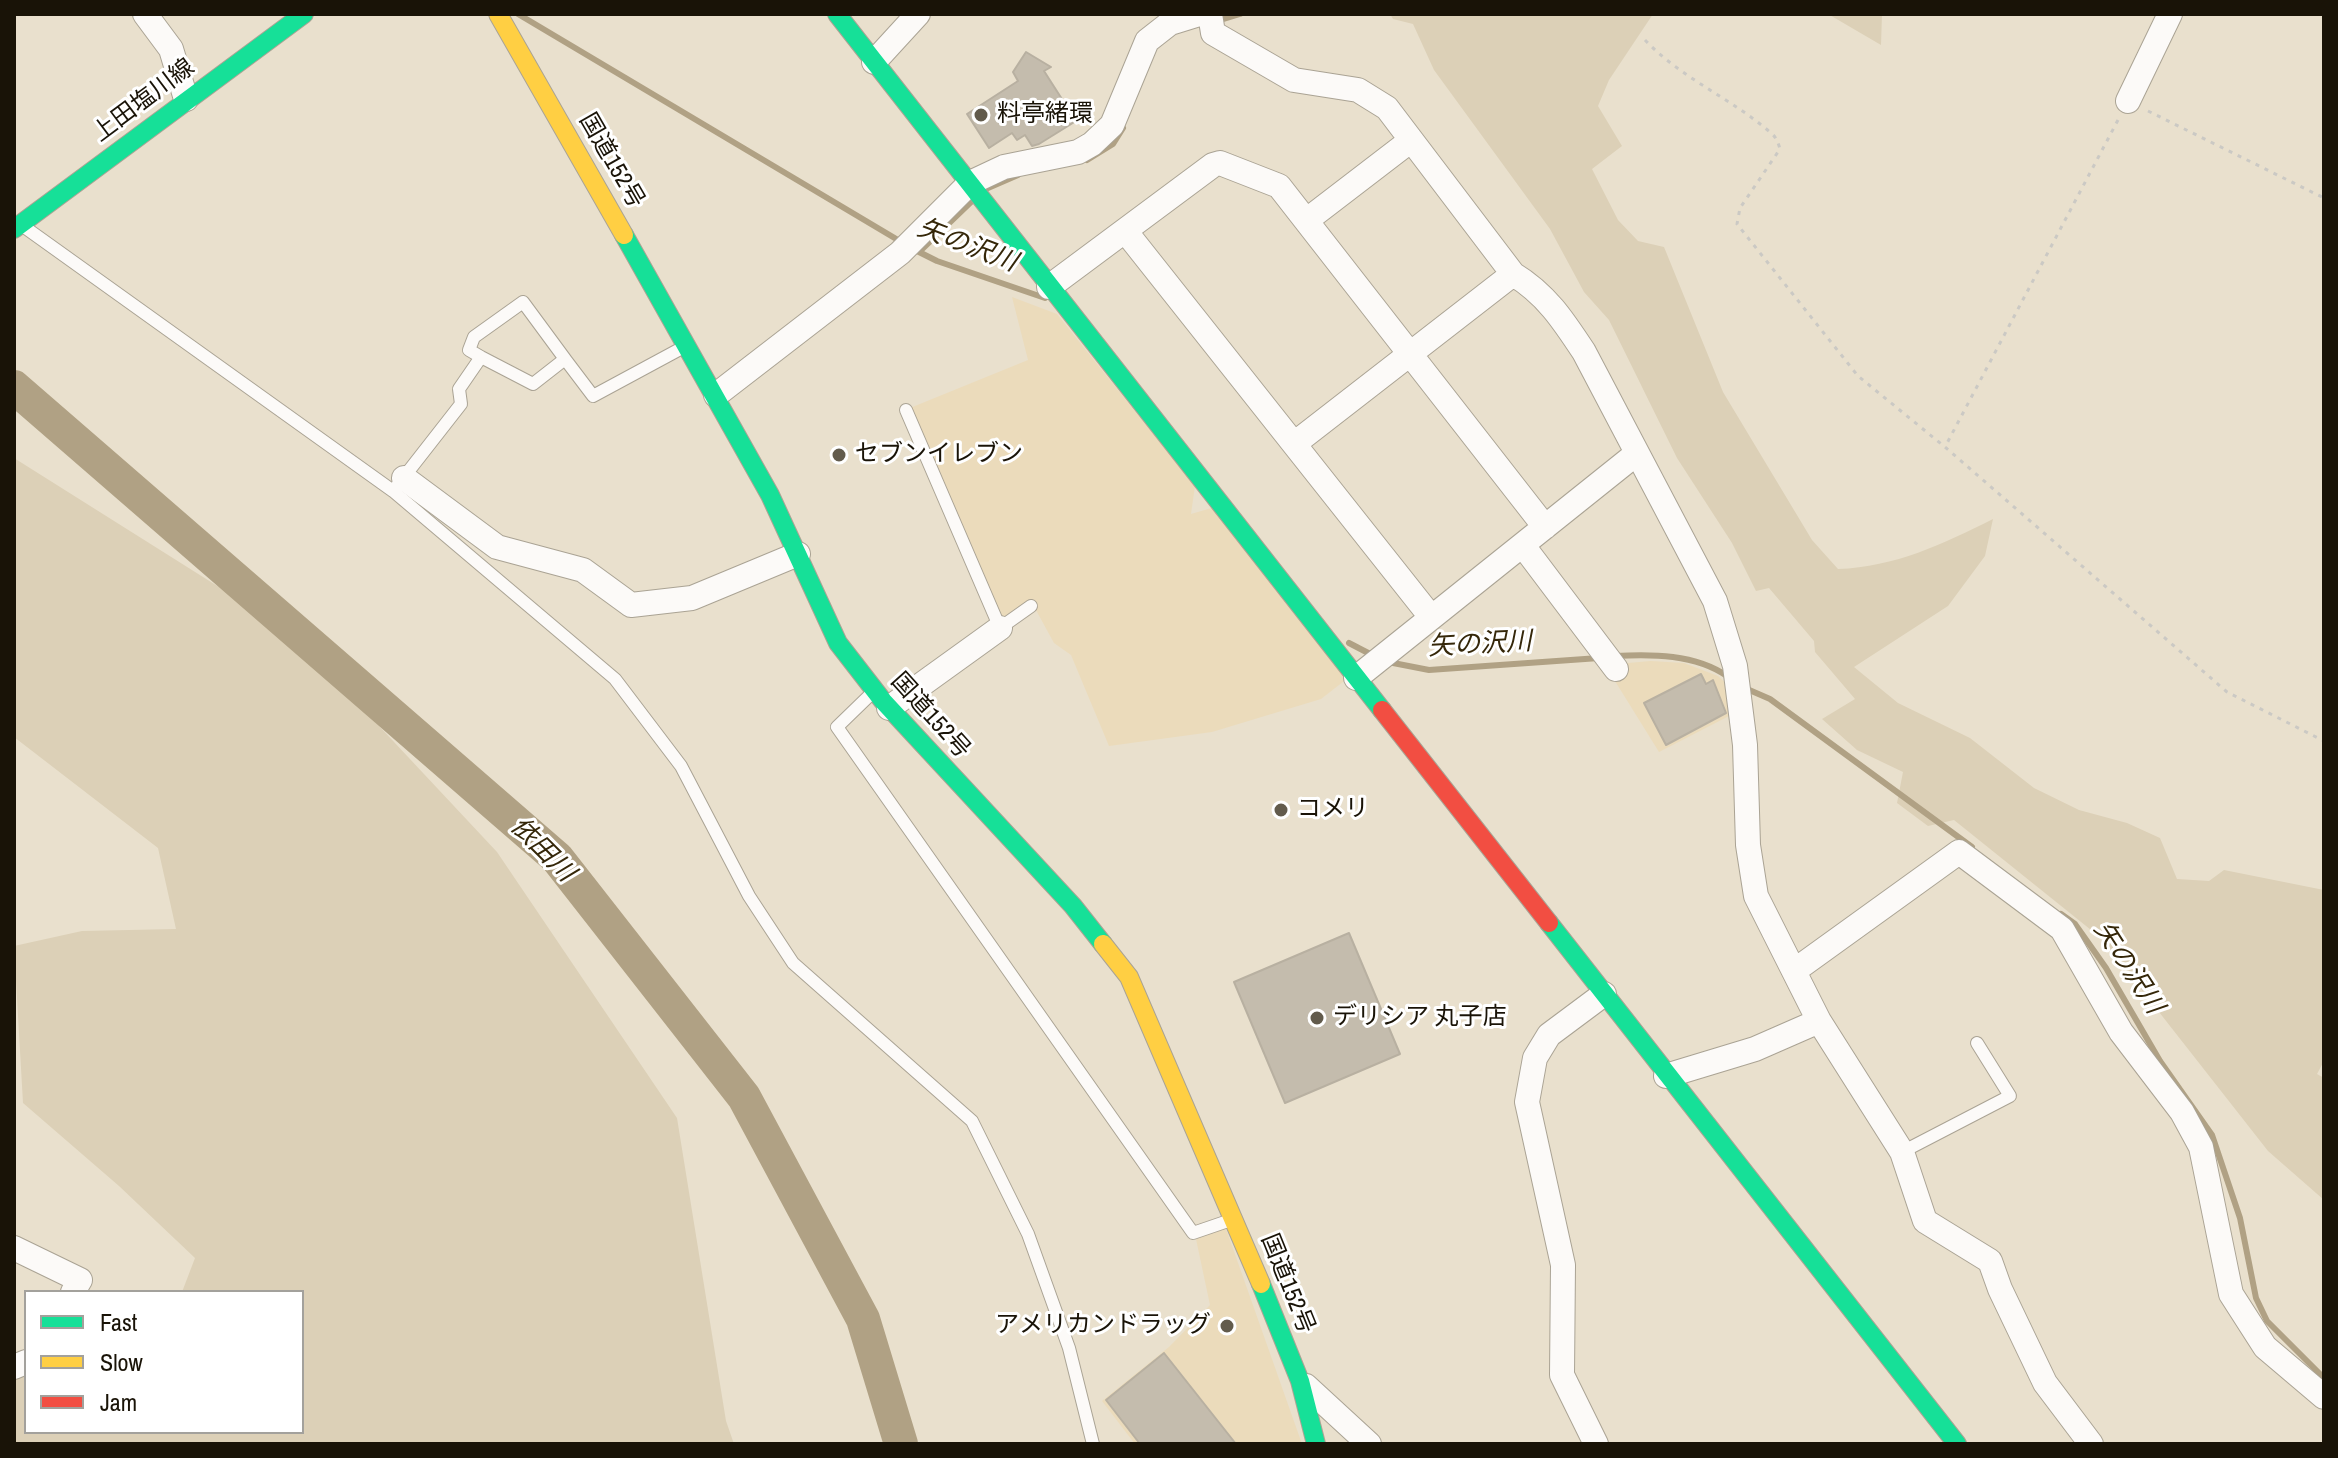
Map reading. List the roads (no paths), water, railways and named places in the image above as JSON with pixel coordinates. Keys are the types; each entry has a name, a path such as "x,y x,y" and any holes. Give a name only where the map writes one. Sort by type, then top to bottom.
{"main road":[{"name":"上田塩川線","path":"17,227 30,208 304,14"},
{"path":"837,14 1052,291 1372,665 1604,994 1957,1444"},
{"name":"国道152号","path":"501,20 716,395 798,554 838,643 882,699 1073,906 1129,977 1235,1219 1300,1381 1316,1444"}],"street":[{"path":"145,14 171,49 186,99"},
{"path":"874,62 918,14"},
{"path":"2128,101 2170,14"},
{"path":"716,395 976,191 996,170 1078,152 1092,144 1112,125 1147,41 1170,23 1208,18 1213,33 1294,80 1358,90 1387,108 1513,274 1536,288 1559,314 1584,352 1715,601 1735,666 1745,745 1747,830 1756,896 1819,1021 1902,1152 1925,1221 1990,1261 2045,1383 2091,1444"},
{"path":"1307,220 1410,141"},
{"path":"1052,291 1213,165 1220,163 1279,186 1407,355 1545,527"},
{"path":"1126,232 1431,617"},
{"path":"1294,444 1513,274"},
{"path":"1372,665 1524,547 1636,454"},
{"path":"399,484 497,547 583,570 631,605 692,598 798,554"},
{"path":"1524,547 1611,661"},
{"path":"882,699 1000,628"},
{"path":"1794,971 1959,852 2062,929 2121,1032 2182,1112 2201,1147 2231,1294 2265,1347 2324,1397"},
{"path":"1596,1444 1562,1375 1563,1265 1547,1208 1527,1102 1535,1058 1549,1035 1604,994"},
{"path":"1666,1076 1755,1049 1819,1021"},
{"path":"14,1248 80,1280 74,1290"},
{"path":"1300,1381 1369,1444"}],"lane":[{"path":"17,227 399,484 615,679 681,766 749,896 793,963 972,1121 1028,1234 1069,1348 1093,1444"},
{"path":"565,359 533,384 469,350 474,337 523,302 593,396 688,345"},
{"path":"399,484 461,404 459,389 481,357"},
{"path":"906,410 1000,628 1031,606"},
{"path":"882,699 837,727 1193,1233 1235,1219"},
{"path":"1902,1152 2010,1096 1977,1043"}],"waterway":[{"name":"矢の沢川","path":"518,14 903,243"},
{"path":"1217,21 1240,14"},
{"path":"1087,160 1113,144 1123,128"},
{"path":"988,188 1018,175"},
{"path":"919,252 973,200"},
{"name":"矢の沢川","path":"913,249 937,261 1045,298"},
{"name":"依田川","path":"14,387 557,858 744,1097 863,1319 901,1444"},
{"name":"矢の沢川","path":"1349,643 1374,656"},
{"name":"矢の沢川","path":"1615,656 1687,659 1727,676"},
{"name":"矢の沢川","path":"1388,662 1429,670 1599,658"},
{"name":"矢の沢川","path":"1747,689 1770,699 1972,847"},
{"name":"矢の沢川","path":"2061,914 2075,924 2106,968 2160,1061 2212,1135 2240,1218 2256,1298 2267,1321 2324,1378"}],"place":[{"name":"料亭緒環","path":"981,115"},
{"name":"セブンイレブン","path":"839,455"},
{"name":"コメリ","path":"1281,810"},
{"name":"デリシア 丸子店","path":"1317,1018"},
{"name":"アメリカンドラッグ","path":"1227,1326"}]}
